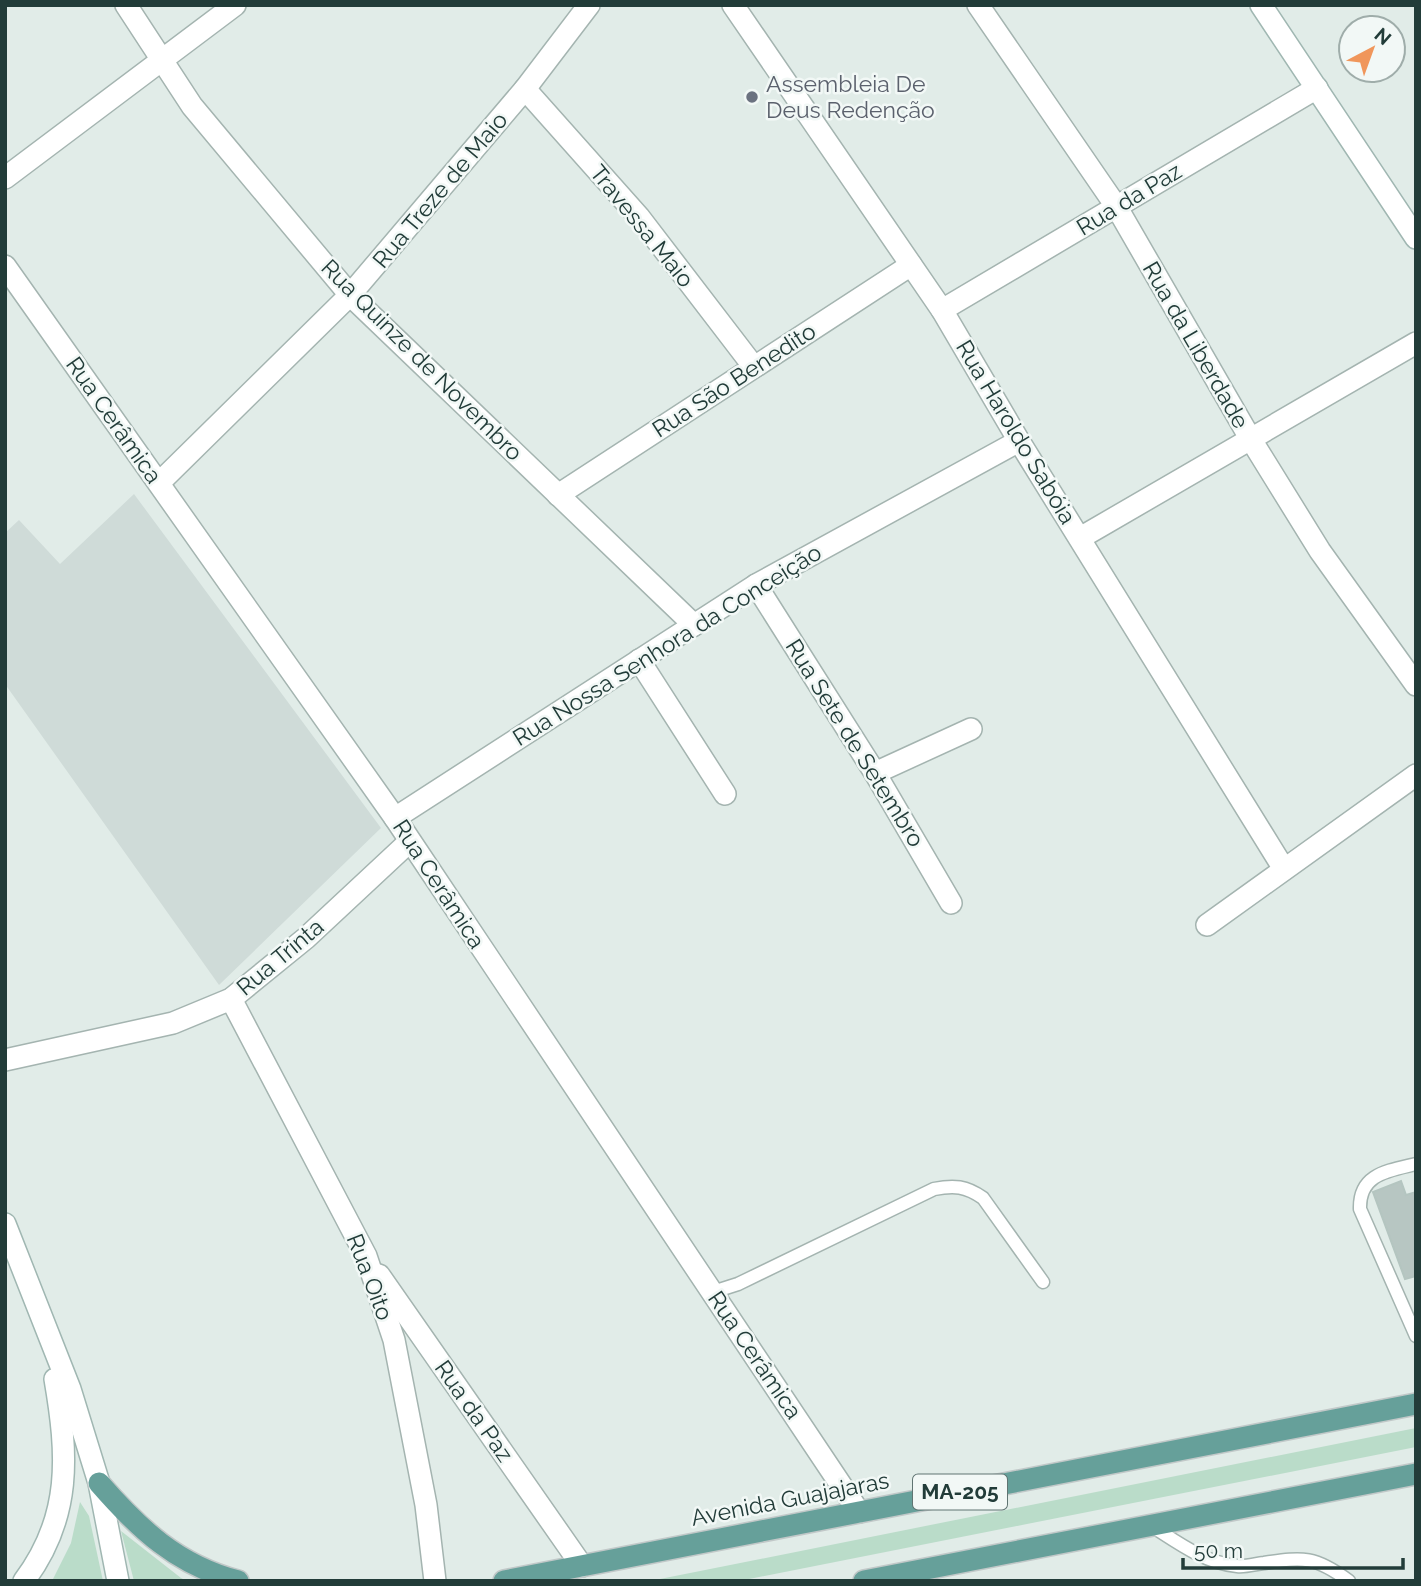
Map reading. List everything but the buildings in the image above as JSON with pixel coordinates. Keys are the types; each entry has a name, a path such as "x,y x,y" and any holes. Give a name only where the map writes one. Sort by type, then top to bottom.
{"main road":[{"name":"Avenida Guajajaras","path":"504,1581 1416,1404"},
{"path":"864,1581 1416,1474"},
{"path":"99,1483 133,1522 167,1551 203,1569 238,1581"}],"street":[{"name":"Rua Quinze de Novembro","path":"126,5 192,106 351,295 694,625"},
{"path":"5,178 162,63 235,5"},
{"name":"Rua Treze de Maio","path":"159,483 351,295 525,89 589,5"},
{"name":"Rua Haroldo Sabóia","path":"733,5 942,310 1019,441 1284,869"},
{"name":"Rua da Liberdade","path":"978,5 1116,206 1250,438 1320,551 1416,685"},
{"path":"1261,5 1416,238"},
{"name":"Rua da Paz","path":"942,310 1317,88"},
{"name":"Travessa Maio","path":"525,89 639,217 754,367"},
{"name":"Rua São Benedito","path":"558,495 911,265"},
{"name":"Rua Cerâmica","path":"5,266 395,818 859,1512"},
{"path":"1080,538 1416,343"},
{"name":"Rua Nossa Senhora da Conceição","path":"395,818 756,585 1019,441"},
{"name":"Rua Sete de Setembro","path":"756,585 875,773 951,903"},
{"path":"639,660 725,794"},
{"path":"875,773 971,729"},
{"path":"1207,925 1416,775"},
{"name":"Rua Trinta","path":"5,1060 173,1023 231,999 306,938 409,842"},
{"name":"Rua Oito","path":"231,999 366,1256 398,1360 426,1505 435,1581"},
{"path":"5,1224 70,1389 99,1483 118,1581"},
{"name":"Rua da Paz","path":"366,1256 582,1566"},
{"path":"24,1581 39,1560 53,1531 62,1496 64,1459 60,1408 48,1332"}],"lane":[{"path":"1416,1164 1381,1172 1366,1182 1359,1196 1360,1209 1416,1336"},
{"path":"713,1292 738,1284 934,1188 956,1185 971,1189 983,1198 1044,1282"},
{"path":"1149,1525 1202,1557 1222,1564 1240,1567 1299,1557 1313,1559 1349,1581"}],"shaded area":[{"path":"134,494 381,828 219,985 5,684 5,533 19,520 60,564"}],"green space":[{"path":"1416,1428 1416,1447 739,1581 650,1581"},
{"path":"80,1502 89,1516 103,1581 52,1581 71,1543"},
{"path":"121,1531 181,1578 187,1581 134,1581"}],"place":[{"name":"Assembleia De Deus Redenção","path":"752,97"}]}
